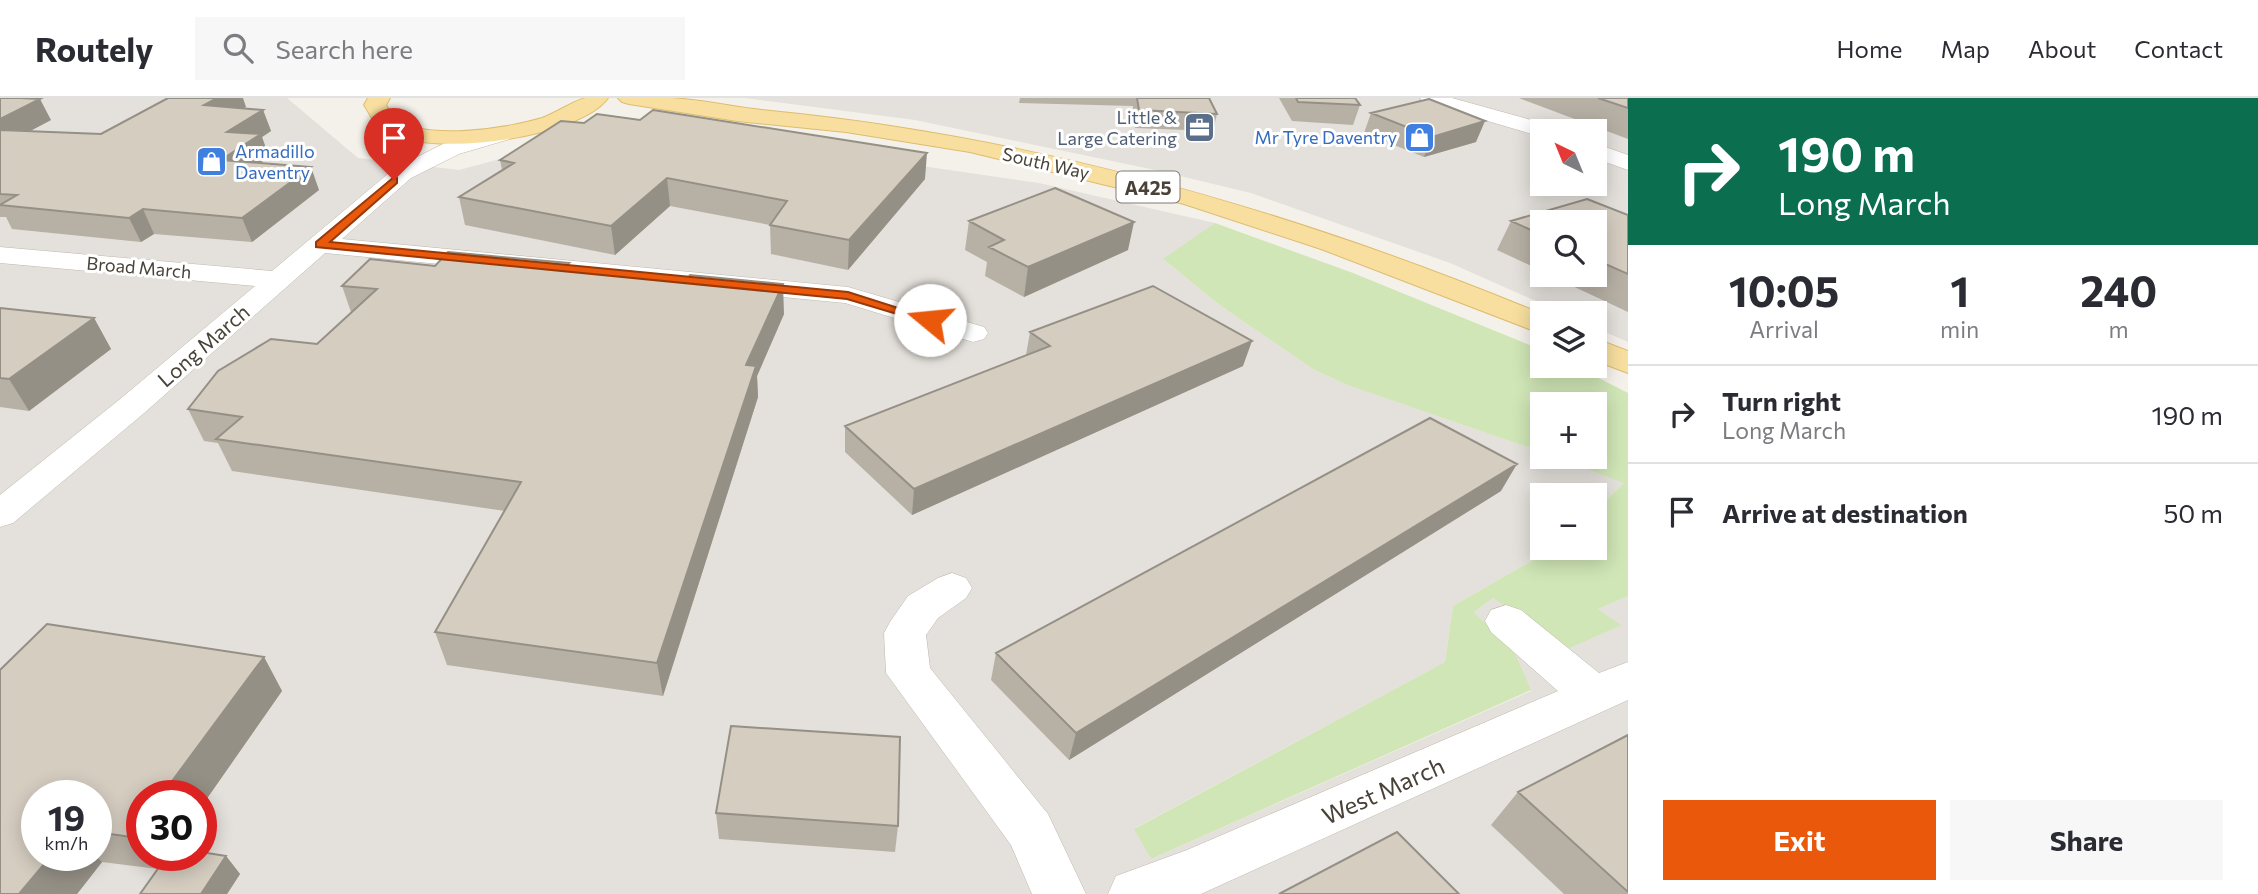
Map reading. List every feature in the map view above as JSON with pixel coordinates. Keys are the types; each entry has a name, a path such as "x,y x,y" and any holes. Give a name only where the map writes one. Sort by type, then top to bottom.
{"main road":[{"path":"356,98 384,113 441,136 502,134 534,129 577,114 612,108"},
{"name":"South Way","path":"612,108 737,114 846,125 970,145 1192,198 1331,243 1530,320"},
{"path":"1607,354 1628,363"}],"street":[{"path":"1430,98 1530,127"},
{"path":"384,113 407,139 412,153 403,173"},
{"name":"Long March","path":"0,514 131,407 403,173 451,149 502,134"},
{"path":"1607,154 1628,163"},
{"path":"320,245 848,295 973,333"},
{"name":"Broad March","path":"0,255 278,280"},
{"path":"952,588 923,607 905,633 908,673 1030,830 1059,894"},
{"path":"1506,621 1611,688"},
{"name":"West March","path":"1135,894 1197,872 1611,688"}],"shaded area":[{"path":"0,98 287,98 358,158 459,170 611,129 750,141 1039,183 1215,223 1164,260 1221,306 1313,369 1347,385 1530,448 1530,469 1589,469 1625,482 1607,499 1607,483 1530,483 1530,560 1533,560 1453,606 1445,662 1135,828 1151,859 1531,691 1515,653 1474,612 1493,598 1568,649 1620,625 1598,609 1628,596 1628,894 0,894"},
{"path":"745,98 1628,98 1628,342 1607,333 1607,301 1536,301 1450,263 1251,193 915,120"}],"green space":[{"path":"1215,223 1353,273 1530,345 1530,378 1599,378 1628,393 1628,596 1598,609 1621,625 1568,649 1493,598 1474,612 1515,653 1531,690 1151,859 1134,829 1445,662 1453,606 1533,560 1607,560 1607,499 1624,483 1587,469 1607,469 1607,392 1530,392 1530,448 1347,385 1313,369 1221,306 1163,259"}],"building":[{"path":"0,98 20,98 40,99 0,119"},
{"path":"168,98 217,98 204,105 263,110 227,132 261,134 221,160 311,167 242,218 143,209 129,218 0,205 17,195 0,194 0,130 101,134"},
{"path":"1137,98 1209,98 1217,114 1139,110"},
{"path":"1296,98 1355,98 1360,105 1298,102"},
{"path":"1598,98 1628,98 1628,108"},
{"path":"1429,99 1485,121 1432,137 1371,113"},
{"path":"653,110 927,153 849,240 770,225 787,201 667,178 611,226 459,197 514,163 500,160 561,121 584,123 597,114 640,120"},
{"path":"1055,188 1134,222 1028,267 989,247 1004,240 969,221"},
{"path":"1587,199 1628,215 1628,274 1607,265 1607,210 1549,210"},
{"path":"1530,216 1530,230 1511,221"},
{"path":"448,252 569,263 562,268 686,281 690,275 783,284 746,365 756,366 657,663 435,632 521,482 216,439 242,417 188,409 218,371 271,339 317,344 377,289 342,286 370,259 435,266"},
{"path":"1153,286 1252,341 914,489 845,426 1050,346 1030,332"},
{"path":"0,308 94,318 9,379 0,378"},
{"path":"1430,418 1517,464 1076,733 996,653"},
{"path":"47,624 264,657 173,780 126,780 126,836 112,834 112,780 21,780 21,871 38,871 19,894 0,894 0,670"},
{"path":"731,726 900,737 898,826 716,813"},
{"path":"1628,735 1628,892 1518,792"},
{"path":"1397,832 1459,894 1279,894"},
{"path":"217,855 226,856 217,870"},
{"path":"156,871 216,871 201,894 140,894"}],"place":[{"name":"Little & Large Catering","path":"1200,127"},
{"name":"Mr Tyre Daventry","path":"1420,137"},
{"name":"Armadillo Daventry","path":"212,161"}],"route":[{"path":"394,180 320,245 848,295 930,320"}]}
